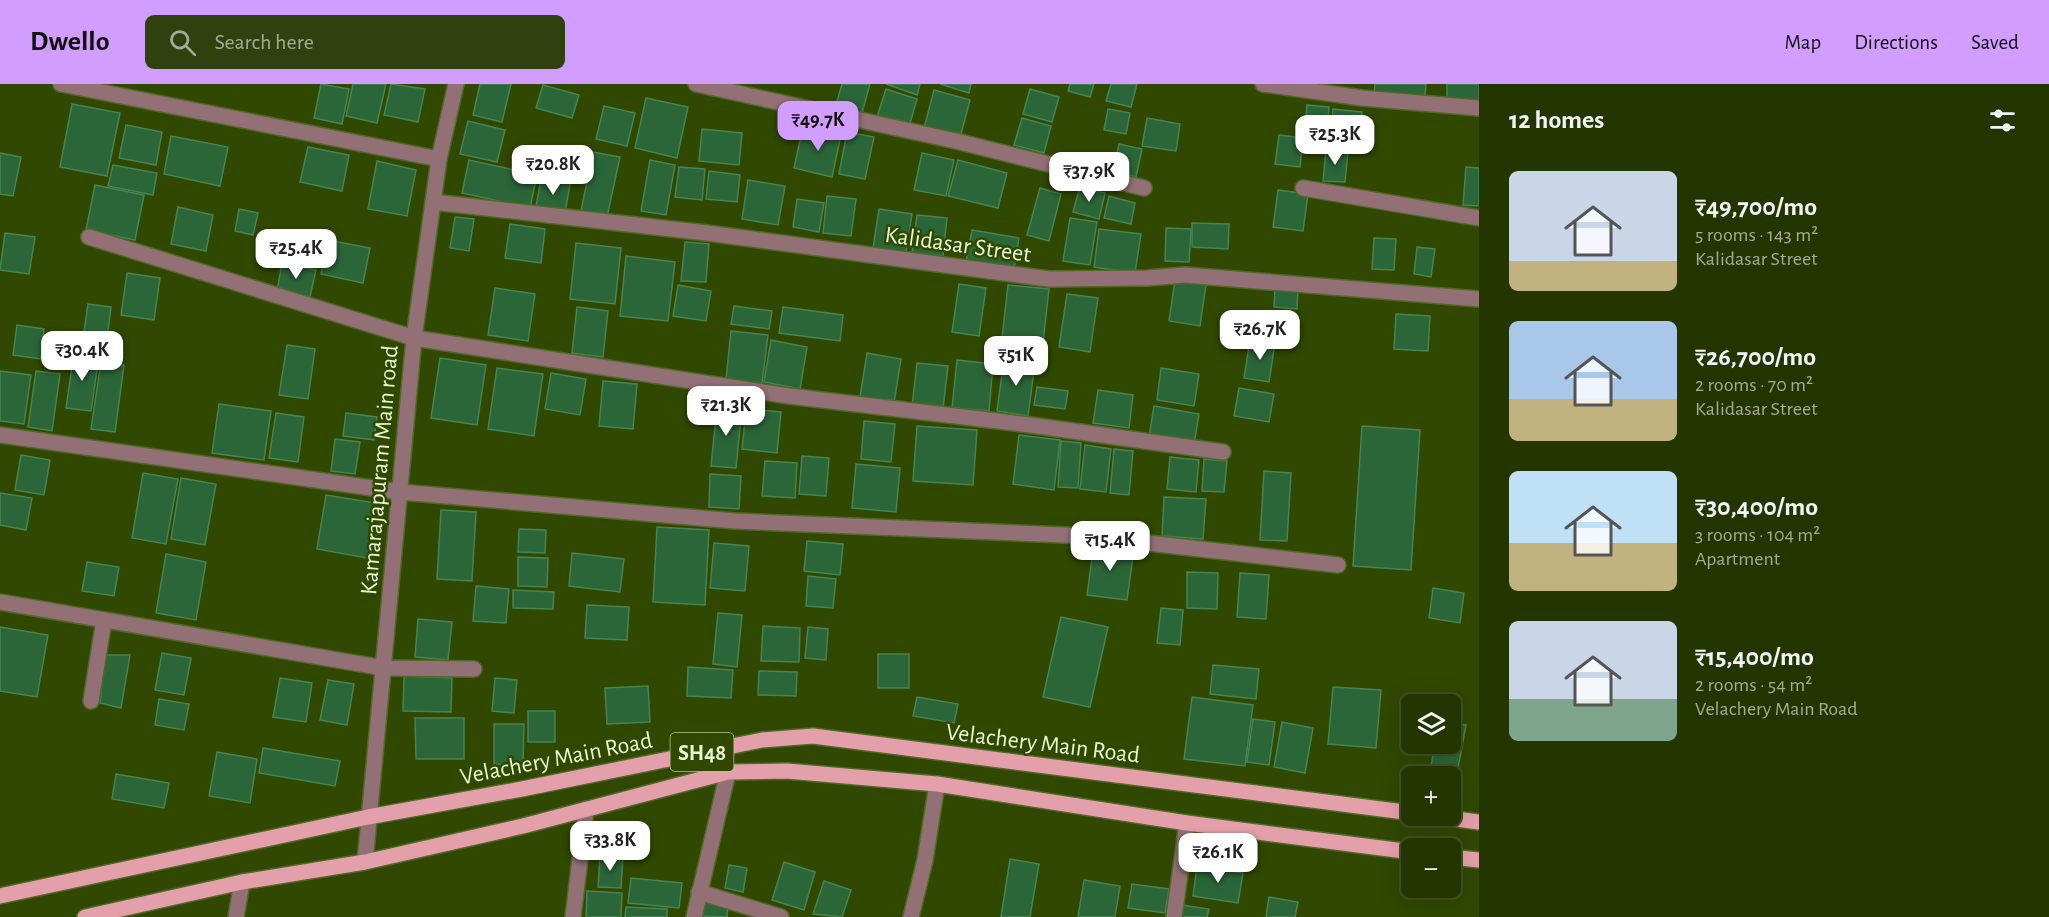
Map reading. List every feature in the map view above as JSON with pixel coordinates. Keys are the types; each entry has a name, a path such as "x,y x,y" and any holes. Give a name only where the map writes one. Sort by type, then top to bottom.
{"main road":[{"name":"Velachery Main Road","path":"0,896 368,817 522,789 762,740 813,736 1401,812"},
{"name":"SH48","path":"85,917 242,882 365,862 728,772 787,771 937,784 1187,823 1401,851"},
{"path":"1461,820 1479,822"},
{"path":"1461,858 1479,860"}],"street":[{"path":"61,84 439,159"},
{"name":"Kamarajapuram Main road","path":"365,862 414,338 439,159 456,84"},
{"path":"696,84 956,141 1144,188"},
{"path":"1263,84 1362,98 1479,108"},
{"path":"1303,188 1479,218"},
{"name":"Kalidasar Street","path":"433,202 707,233 1048,279 1147,278 1185,275 1479,299"},
{"path":"89,237 414,338 789,396 1018,423 1223,452"},
{"path":"0,435 400,492 735,521 1088,536 1338,565"},
{"path":"0,603 384,668 474,669"},
{"path":"91,701 104,620"},
{"path":"694,917 728,772"},
{"path":"911,917 925,860 937,784"},
{"path":"573,917 586,808"},
{"path":"1174,917 1187,823"},
{"path":"236,917 242,882"},
{"path":"699,892 781,917"}],"building":[{"path":"321,84 349,89 342,124 314,118"},
{"path":"353,84 386,84 377,123 346,116"},
{"path":"391,84 425,89 418,122 384,115"},
{"path":"480,84 511,84 502,122 473,115"},
{"path":"842,84 870,84 862,113 836,105"},
{"path":"886,84 920,84 917,95"},
{"path":"940,84 971,84 969,93"},
{"path":"1070,84 1094,84 1090,97 1068,91"},
{"path":"1111,84 1137,84 1131,107 1106,101"},
{"path":"1375,84 1426,84 1425,98 1374,95"},
{"path":"1447,84 1479,84 1479,101 1447,100"},
{"path":"543,85 579,95 572,118 536,108"},
{"path":"886,89 917,99 909,127 877,117"},
{"path":"1030,89 1059,97 1052,122 1023,114"},
{"path":"934,90 970,100 960,138 924,128"},
{"path":"646,98 688,107 677,158 635,148"},
{"path":"72,104 120,113 107,176 60,167"},
{"path":"1307,105 1329,107 1326,145 1304,143"},
{"path":"604,106 635,113 627,146 596,139"},
{"path":"1108,109 1130,113 1126,134 1104,130"},
{"path":"1333,109 1362,112 1358,145 1330,142"},
{"path":"1022,118 1051,126 1044,153 1014,145"},
{"path":"1147,118 1180,124 1176,151 1142,146"},
{"path":"468,121 505,130 497,162 460,154"},
{"path":"126,125 162,132 156,165 119,158"},
{"path":"803,127 841,135 832,177 794,168"},
{"path":"702,129 742,133 739,165 699,161"},
{"path":"847,132 874,137 865,179 839,174"},
{"path":"1279,135 1303,138 1300,167 1275,164"},
{"path":"171,136 228,147 220,186 164,174"},
{"path":"1119,144 1142,149 1136,177 1113,172"},
{"path":"308,147 349,155 342,191 300,182"},
{"path":"1326,149 1348,151 1345,182 1323,181"},
{"path":"593,152 620,157 607,217 581,211"},
{"path":"0,153 21,157 13,196 0,194"},
{"path":"922,153 954,160 946,196 914,190"},
{"path":"469,160 537,175 530,208 462,193"},
{"path":"650,160 675,165 666,215 641,211"},
{"path":"958,160 1007,173 998,208 948,196"},
{"path":"377,161 416,170 407,216 368,209"},
{"path":"113,165 157,173 153,195 108,186"},
{"path":"679,167 705,169 702,200 675,197"},
{"path":"1466,167 1479,168 1479,206 1463,205"},
{"path":"709,171 740,175 737,202 706,199"},
{"path":"541,178 570,184 565,213 536,207"},
{"path":"748,180 785,186 778,225 742,219"},
{"path":"95,185 144,195 135,240 86,230"},
{"path":"1080,186 1105,193 1099,219 1073,212"},
{"path":"1040,188 1061,194 1049,241 1027,235"},
{"path":"1278,190 1308,194 1303,231 1273,227"},
{"path":"827,196 856,199 851,236 823,233"},
{"path":"1109,196 1135,203 1131,224 1104,218"},
{"path":"797,199 824,203 819,232 793,227"},
{"path":"178,207 213,215 206,251 171,244"},
{"path":"239,209 258,213 253,235 235,231"},
{"path":"879,209 912,214 906,253 873,248"},
{"path":"917,215 947,218 943,256 912,253"},
{"path":"455,217 474,219 469,251 450,248"},
{"path":"1070,218 1097,222 1090,265 1063,261"},
{"path":"1192,223 1229,224 1228,249 1192,247"},
{"path":"510,224 545,229 541,263 505,258"},
{"path":"1166,228 1191,229 1189,262 1165,261"},
{"path":"1099,229 1141,234 1135,273 1094,267"},
{"path":"972,230 1019,238 1014,269 966,262"},
{"path":"5,233 35,237 29,274 0,270"},
{"path":"1374,238 1396,239 1394,270 1372,269"},
{"path":"328,240 370,248 363,283 321,274"},
{"path":"685,242 709,244 706,282 681,281"},
{"path":"576,243 621,248 615,304 570,299"},
{"path":"1417,247 1435,249 1431,277 1414,274"},
{"path":"626,256 675,262 668,321 620,316"},
{"path":"282,263 316,270 310,297 277,291"},
{"path":"127,273 160,278 154,320 121,315"},
{"path":"1175,280 1206,285 1200,326 1169,321"},
{"path":"959,284 986,288 979,336 952,332"},
{"path":"678,285 711,291 706,321 673,316"},
{"path":"1008,285 1049,289 1042,352 1001,347"},
{"path":"1275,287 1298,288 1297,309 1274,307"},
{"path":"495,288 535,294 528,341 488,335"},
{"path":"1067,294 1098,298 1090,352 1059,347"},
{"path":"88,304 111,307 106,348 82,345"},
{"path":"734,306 772,311 769,329 731,324"},
{"path":"577,307 608,311 603,357 572,353"},
{"path":"783,307 843,315 840,341 779,333"},
{"path":"1396,314 1430,316 1428,351 1394,349"},
{"path":"17,325 44,329 41,359 13,355"},
{"path":"731,331 768,335 762,383 726,379"},
{"path":"771,340 807,347 800,389 764,382"},
{"path":"1250,340 1275,343 1269,382 1244,378"},
{"path":"287,345 315,349 308,399 279,395"},
{"path":"74,353 99,356 91,411 66,408"},
{"path":"867,353 901,359 894,403 860,397"},
{"path":"440,358 486,365 477,425 431,418"},
{"path":"1004,359 1035,363 1028,416 997,411"},
{"path":"957,360 993,364 989,411 952,408"},
{"path":"101,362 124,365 115,432 91,429"},
{"path":"917,363 948,366 943,409 912,406"},
{"path":"497,368 543,374 534,436 488,429"},
{"path":"1161,368 1199,374 1194,406 1157,400"},
{"path":"0,371 31,375 24,424 0,421"},
{"path":"36,371 60,374 52,431 28,427"},
{"path":"551,373 586,379 580,415 545,409"},
{"path":"603,381 637,384 633,429 599,426"},
{"path":"1037,387 1068,391 1065,409 1034,405"},
{"path":"1239,388 1274,394 1269,422 1234,416"},
{"path":"1098,390 1133,395 1129,428 1093,423"},
{"path":"219,404 271,411 264,460 212,453"},
{"path":"717,406 742,408 736,468 711,466"},
{"path":"1154,406 1199,414 1194,444 1149,437"},
{"path":"746,409 781,412 777,453 742,449"},
{"path":"276,413 304,417 298,462 269,458"},
{"path":"346,413 377,417 374,440 343,436"},
{"path":"864,421 895,424 891,462 861,459"},
{"path":"917,426 977,430 973,485 913,481"},
{"path":"1362,426 1420,430 1411,570 1353,566"},
{"path":"1019,435 1060,440 1054,490 1013,484"},
{"path":"335,439 360,442 355,474 331,471"},
{"path":"1061,441 1081,443 1078,488 1058,487"},
{"path":"1085,445 1111,449 1106,492 1080,489"},
{"path":"1114,449 1133,451 1129,495 1110,493"},
{"path":"21,455 50,460 44,495 15,490"},
{"path":"802,456 829,458 826,496 799,494"},
{"path":"1170,457 1199,460 1196,492 1167,489"},
{"path":"1204,459 1227,461 1224,492 1202,491"},
{"path":"765,461 797,463 795,498 762,496"},
{"path":"856,464 900,468 896,512 852,508"},
{"path":"1264,471 1291,473 1287,541 1260,540"},
{"path":"143,473 178,479 166,544 132,538"},
{"path":"710,474 741,476 739,509 709,507"},
{"path":"181,478 216,484 205,545 171,539"},
{"path":"0,493 32,498 26,530 0,525"},
{"path":"326,495 382,504 372,559 317,549"},
{"path":"1164,497 1206,499 1203,539 1162,536"},
{"path":"441,510 476,512 472,581 437,579"},
{"path":"657,527 709,530 705,605 653,602"},
{"path":"519,529 546,530 545,553 518,552"},
{"path":"807,541 843,544 840,575 804,571"},
{"path":"714,543 749,546 745,591 710,588"},
{"path":"1094,544 1134,550 1127,600 1087,595"},
{"path":"572,553 624,559 620,592 569,586"},
{"path":"166,554 206,562 196,620 156,613"},
{"path":"518,557 548,558 547,587 518,586"},
{"path":"87,562 119,567 114,596 82,591"},
{"path":"1187,572 1218,573 1217,609 1187,608"},
{"path":"1240,573 1269,575 1266,619 1237,617"},
{"path":"808,576 836,579 833,608 806,606"},
{"path":"476,586 509,589 506,623 473,621"},
{"path":"1433,588 1464,593 1460,623 1429,618"},
{"path":"513,590 554,592 553,609 513,608"},
{"path":"587,605 629,607 627,640 585,638"},
{"path":"1161,608 1183,610 1180,645 1157,643"},
{"path":"718,613 742,615 737,667 713,664"},
{"path":"1061,617 1108,627 1090,707 1043,697"},
{"path":"418,619 452,622 448,660 415,657"},
{"path":"763,626 800,628 799,662 761,661"},
{"path":"0,627 48,635 37,697 0,691"},
{"path":"808,627 828,629 826,660 805,658"},
{"path":"162,653 191,658 184,695 155,690"},
{"path":"878,654 909,654 909,688 878,688"},
{"path":"105,655 130,655 121,708 100,703"},
{"path":"1213,665 1259,669 1256,699 1210,694"},
{"path":"688,667 733,670 731,698 687,696"},
{"path":"759,671 797,672 796,696 758,695"},
{"path":"404,676 452,678 451,712 403,711"},
{"path":"280,678 312,683 306,722 273,717"},
{"path":"495,678 517,680 514,713 492,711"},
{"path":"328,680 354,684 347,725 320,720"},
{"path":"648,686 650,722 607,724 605,688"},
{"path":"1333,687 1381,690 1376,748 1328,744"},
{"path":"917,697 958,704 954,723 913,716"},
{"path":"1192,697 1253,705 1245,766 1184,759"},
{"path":"159,699 189,704 184,730 155,725"},
{"path":"528,711 555,711 555,742 528,742"},
{"path":"415,718 464,718 464,759 416,759"},
{"path":"1253,719 1275,722 1269,765 1247,762"},
{"path":"1282,722 1313,728 1305,773 1274,767"},
{"path":"494,724 524,724 523,765 494,764"},
{"path":"1461,724 1466,725 1461,752"},
{"path":"263,748 340,761 335,786 259,773"},
{"path":"217,752 257,759 250,803 209,796"},
{"path":"1433,754 1461,754 1458,766 1431,766"},
{"path":"116,774 169,783 164,808 112,799"},
{"path":"600,856 623,857 621,888 598,887"},
{"path":"1010,859 1039,864 1030,917 1001,917"},
{"path":"784,862 815,872 804,910 772,900"},
{"path":"729,865 747,868 743,892 725,888"},
{"path":"1197,866 1243,873 1238,903 1193,896"},
{"path":"631,878 682,883 679,908 628,903"},
{"path":"1084,880 1120,886 1115,917 1078,917"},
{"path":"824,881 851,890 842,917 813,914"},
{"path":"1132,884 1169,889 1165,913 1128,908"},
{"path":"587,891 622,893 621,917 586,917"},
{"path":"1269,897 1298,902 1295,917 1266,917"},
{"path":"699,900 728,904 727,917 697,916"},
{"path":"1182,905 1209,909 1207,917 1180,917"},
{"path":"626,907 667,909 667,917 625,917"}]}
